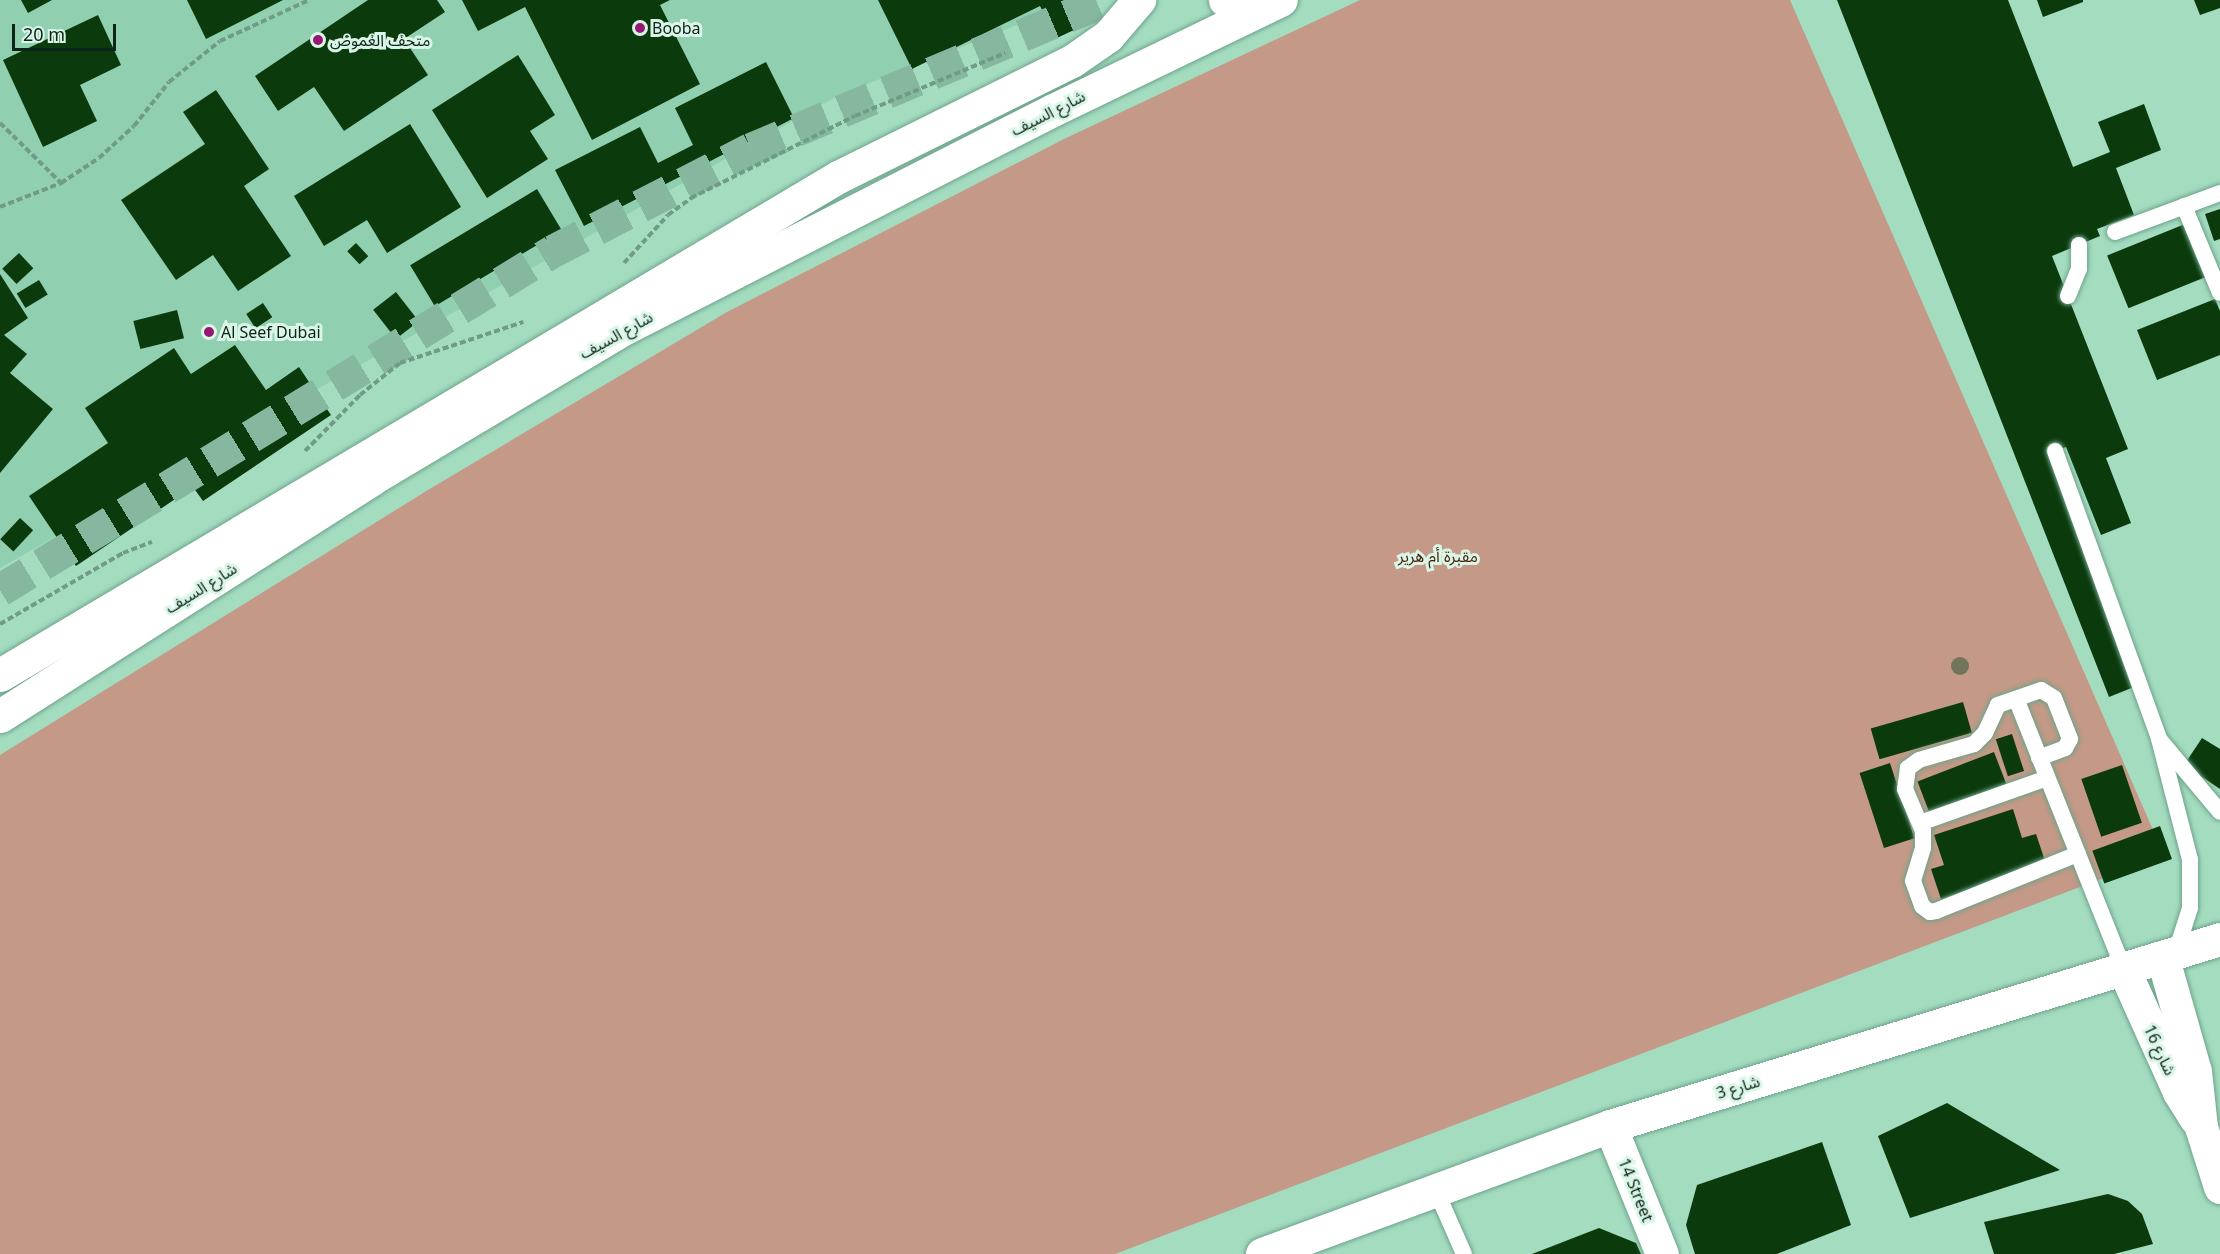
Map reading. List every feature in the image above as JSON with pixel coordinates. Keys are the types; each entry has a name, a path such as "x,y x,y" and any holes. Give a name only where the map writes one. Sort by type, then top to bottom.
{"street":[{"name":"شارع السيف","path":"0,675 838,177 1072,61 1108,36 1139,0"},
{"name":"شارع السيف","path":"1225,0 1271,4"},
{"name":"شارع السيف","path":"0,716 373,478 625,328 1053,110 1271,4"},
{"name":"شارع 3","path":"1262,1254 1435,1188 1610,1126 2220,939"},
{"name":"شارع 16","path":"2169,956 2195,1071 2201,1127 2220,1187"},
{"name":"شارع 16","path":"2124,970 2179,1092 2201,1127"},
{"name":"14 Street","path":"1610,1126 1662,1254"}],"lane":[{"path":"2115,232 2220,193"},
{"path":"2184,206 2220,293"},
{"path":"2068,296 2079,269 2079,245"},
{"path":"2055,452 2159,739 2190,860 2192,884 2190,908 2169,956"},
{"path":"2039,758 2065,748 2070,734 2054,698 2046,691 2036,691 2017,701 1998,705 1985,733 1974,744 1919,760 1908,768 1905,789 1920,822 1924,839 1913,881 1922,906 1930,912 2078,854"},
{"path":"2017,701 2124,970"},
{"path":"2159,739 2220,812"},
{"path":"1920,822 2047,778"},
{"path":"1435,1188 1464,1254"}],"path":[{"path":"0,207 61,183 99,158 134,126 169,82 220,41 309,0"},
{"path":"0,123 61,183"}],"shaded area":[{"name":"Al Seef Dubai","path":"0,0 1080,0 837,96 0,568"}],"green space":[{"name":"مقبرة أم هرير","path":"1360,0 1790,0 2164,855 1115,1254 0,1254 0,755 428,490 727,312 1064,139"}],"building":[{"path":"21,0 52,0 28,13"},
{"path":"187,0 283,0 206,39"},
{"path":"368,0 437,0 445,12 404,39 428,75 344,131 314,87 278,111 255,76"},
{"path":"462,0 670,0 660,5 700,84 592,140 525,7 478,31"},
{"path":"878,0 1082,0 1093,21 1057,38 1040,6 912,69"},
{"path":"1837,0 2008,0 2073,167 2110,152 2098,122 2144,104 2161,150 2116,168 2134,215 2097,229 2100,236 2052,256 2128,449 2106,458 2131,523 2101,535 2066,447 2055,451 2139,685 2109,697"},
{"path":"2037,0 2083,0 2083,2 2043,17"},
{"path":"2194,0 2220,0 2220,8 2200,15"},
{"path":"98,15 121,65 80,85 97,121 43,147 3,60"},
{"path":"518,55 555,115 530,131 548,159 487,198 432,110"},
{"path":"766,62 794,118 584,226 555,170 640,127 658,163 693,145 675,108"},
{"path":"216,90 269,169 244,186 291,256 238,291 213,255 176,280 121,200 205,144 183,112"},
{"path":"410,124 461,207 387,253 367,220 324,246 294,196"},
{"path":"537,189 562,230 435,306 410,265"},
{"path":"2220,209 2220,239 2214,241 2205,214"},
{"path":"2185,224 2206,277 2128,308 2107,255"},
{"path":"356,243 368,256 359,264 347,251"},
{"path":"19,253 33,268 17,284 2,269"},
{"path":"0,274 28,318 4,335 27,354 10,373 53,409 0,473"},
{"path":"39,280 48,295 25,308 17,293"},
{"path":"396,292 419,321 396,339 373,310"},
{"path":"2215,299 2220,311 2220,355 2157,380 2137,330"},
{"path":"263,303 272,317 255,328 246,314"},
{"path":"177,310 184,338 140,349 133,321"},
{"path":"235,345 266,390 299,367 331,415 203,501 193,487 76,566 29,496 108,443 85,408 174,348 191,374"},
{"path":"20,518 33,530 13,551 0,539"},
{"path":"1963,702 1972,733 1880,759 1871,728"},
{"path":"2012,734 2024,771 2008,776 1996,739"},
{"path":"2202,738 2220,749 2220,789 2184,765"},
{"path":"1994,752 2006,784 1930,813 1917,781"},
{"path":"1890,763 1914,838 1884,848 1860,773"},
{"path":"2122,765 2142,823 2101,837 2081,779"},
{"path":"2013,809 2022,838 2036,834 2046,864 1941,899 1931,869 1944,865 1934,835"},
{"path":"2160,826 2172,859 2104,884 2092,851"},
{"path":"1947,1103 2060,1170 1910,1218 1878,1136"},
{"path":"1822,1142 1851,1225 1777,1254 1695,1254 1686,1225 1697,1185"},
{"path":"2108,1194 2128,1201 2142,1214 2153,1244 2114,1254 1994,1254 1984,1222"},
{"path":"1599,1228 1636,1243 1641,1254 1532,1254"}],"tunnel":[{"path":"0,590 553,251 751,149 1105,0"}],"place":[{"name":"Booba","path":"640,28"},
{"name":"متحف الغموض","path":"318,40"},
{"name":"Al Seef Dubai","path":"209,332"}]}
